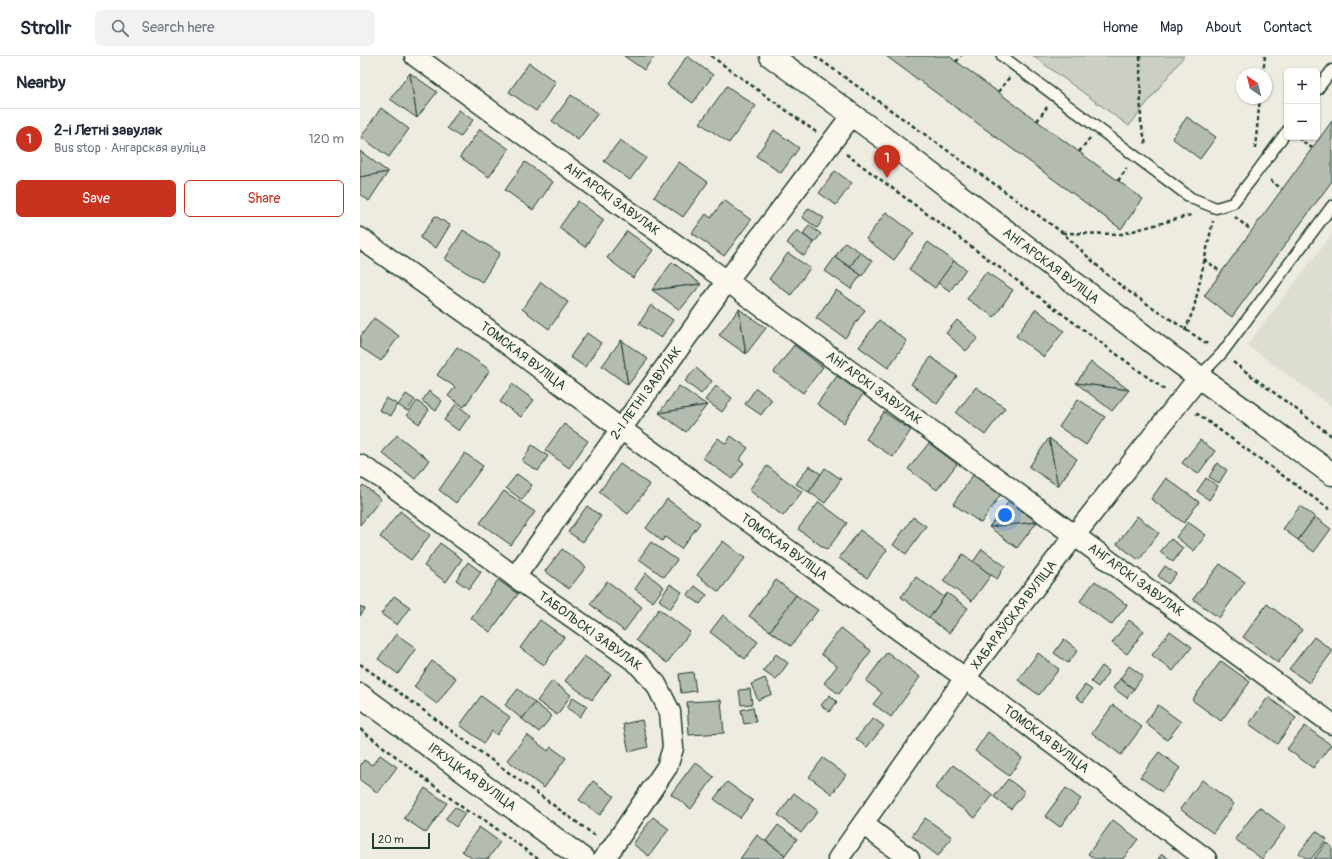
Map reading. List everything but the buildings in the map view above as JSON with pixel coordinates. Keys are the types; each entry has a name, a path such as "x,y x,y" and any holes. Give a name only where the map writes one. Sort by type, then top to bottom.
{"main road":[{"name":"АНГАРСКАЯ ВУЛІЦА","path":"771,56 852,115 1199,377 1332,474"},
{"name":"ІРКУЦКАЯ ВУЛІЦА","path":"360,695 584,859"}],"street":[{"name":"АНГАРСКІ ЗАВУЛАК","path":"415,56 571,170 727,281 1332,724"},
{"name":"2-І ЛЕТНІ ЗАВУЛАК","path":"515,577 727,281 852,115"},
{"name":"ТОМСКАЯ ВУЛІЦА","path":"360,238 466,313 621,429 965,678 1206,859"},
{"name":"ХАБАРАЎСКАЯ ВУЛІЦА","path":"838,859 965,678 1199,377"},
{"name":"ТАБОЛЬСКІ ЗАВУЛАК","path":"360,465 383,479 515,577 636,662 656,684 670,712 673,748 667,767 607,853"},
{"path":"863,824 909,859"}],"lane":[{"path":"1002,56 1097,129 1151,167 1191,198 1216,208 1233,203 1284,135"},
{"path":"1320,86 1332,70"},
{"path":"1199,377 1222,353 1332,206"}],"path":[{"path":"711,56 832,143 1179,401 1332,511"},
{"path":"815,56 1063,233 1105,273 1185,331 1222,353 1332,436"},
{"path":"956,62 961,56"},
{"path":"1140,56 1141,122 1151,167"},
{"path":"1264,68 1265,56"},
{"path":"1251,180 1259,104"},
{"path":"1301,140 1312,148"},
{"path":"1063,233 1122,234 1216,208 1194,308 1185,331"},
{"path":"1204,260 1221,272"},
{"path":"360,664 607,853"},
{"path":"360,729 467,811 483,819 538,859"}],"shaded area":[{"path":"1033,56 1184,56 1129,126"},
{"path":"1332,234 1332,407 1247,345"}],"place":[{"name":"2-і Летні завулак","path":"887,178"}]}
